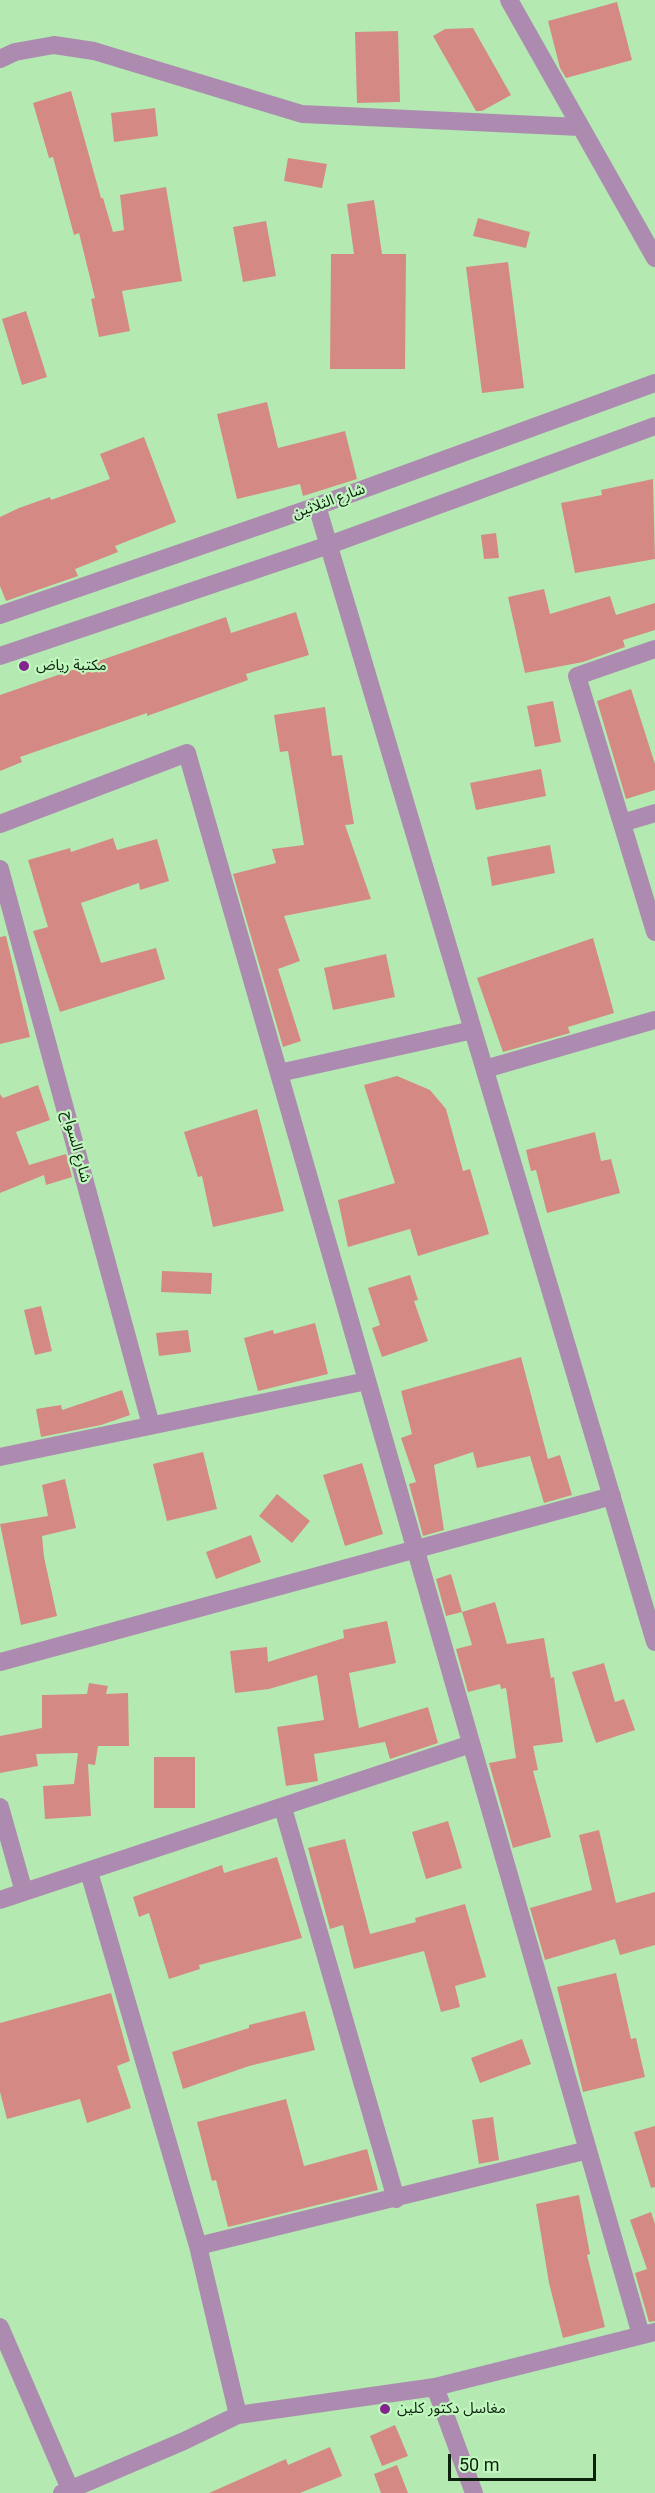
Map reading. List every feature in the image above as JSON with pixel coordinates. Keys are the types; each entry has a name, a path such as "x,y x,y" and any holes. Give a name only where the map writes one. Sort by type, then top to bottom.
{"street":[{"path":"509,0 655,258"},
{"path":"0,59 15,52 54,45 94,51 302,114 580,127"},
{"name":"شارع الثلاثين","path":"0,615 317,506 655,382"},
{"path":"0,656 329,545 655,426"},
{"path":"317,506 655,1642"},
{"path":"655,649 577,676 655,932"},
{"path":"0,824 187,753 588,2150 648,2334 435,2387 238,2415 184,2441 66,2491 0,2326"},
{"path":"622,823 655,813"},
{"name":"شارع السواح","path":"0,869 151,1425"},
{"path":"484,1069 655,1020"},
{"path":"279,1073 473,1030"},
{"path":"0,1458 367,1382"},
{"path":"0,1662 612,1496"},
{"path":"0,1900 471,1744"},
{"path":"0,1807 24,1892"},
{"path":"283,1808 396,2199"},
{"path":"89,1872 198,2246 238,2415"},
{"path":"198,2246 588,2150"},
{"path":"435,2387 474,2493"}],"building":[{"path":"617,2 632,60 566,78 560,68 548,21"},
{"path":"473,28 511,95 482,111 476,111 433,36 445,29"},
{"path":"398,31 400,102 357,103 355,32"},
{"path":"71,91 113,232 124,230 120,195 166,187 182,281 122,291 130,331 99,337 91,299 95,298 79,233 74,235 53,157 49,158 33,103"},
{"path":"155,108 158,136 114,142 111,113"},
{"path":"288,158 327,164 322,188 284,181"},
{"path":"374,200 382,254 406,254 405,369 330,369 331,254 354,254 347,204"},
{"path":"478,218 530,232 526,248 473,236"},
{"path":"266,221 276,276 243,282 233,227"},
{"path":"508,262 524,388 482,393 466,267"},
{"path":"26,311 47,377 22,385 2,319"},
{"path":"267,402 278,448 345,431 357,479 303,496 300,484 237,499 217,414"},
{"path":"144,437 176,522 115,546 118,552 75,569 78,576 6,601 0,586 0,517 50,497 51,500 110,479 100,454"},
{"path":"653,479 655,559 575,573 561,503 602,495 601,490"},
{"path":"496,533 499,558 484,559 481,535"},
{"path":"544,589 550,614 610,596 616,615 655,603 655,630 623,640 625,647 583,662 525,673 508,597"},
{"path":"296,612 309,655 246,674 248,680 147,716 147,713 20,757 22,762 0,771 0,695 226,617 231,633"},
{"path":"631,689 655,764 655,790 626,799 597,701"},
{"path":"553,701 561,742 535,747 527,706"},
{"path":"325,707 332,756 342,755 354,824 345,825 371,899 284,916 300,961 278,969 301,1041 283,1047 233,874 276,863 272,849 304,845 288,751 280,752 274,715"},
{"path":"541,769 546,796 476,810 470,783"},
{"path":"113,838 117,850 157,839 169,881 140,890 139,883 81,903 101,963 156,948 165,979 60,1012 33,931 48,927 28,860 70,848 71,852"},
{"path":"550,845 555,873 492,886 487,857"},
{"path":"6,936 30,1037 0,1044 0,937"},
{"path":"593,938 614,1013 568,1027 570,1033 503,1052 477,978"},
{"path":"386,954 395,997 333,1010 324,968"},
{"path":"397,1076 430,1090 446,1109 463,1171 470,1169 489,1234 418,1256 410,1229 348,1247 338,1200 395,1183 364,1085"},
{"path":"38,1085 50,1120 16,1132 29,1165 66,1154 72,1177 46,1185 44,1175 0,1193 0,1094 3,1098"},
{"path":"257,1109 284,1211 213,1227 202,1176 198,1177 184,1132"},
{"path":"595,1132 601,1161 611,1159 620,1193 547,1213 536,1170 531,1171 526,1150"},
{"path":"162,1271 212,1273 211,1294 161,1292"},
{"path":"410,1275 418,1300 414,1301 428,1341 382,1357 372,1328 380,1325 368,1288"},
{"path":"41,1306 52,1351 35,1355 24,1310"},
{"path":"315,1323 328,1374 258,1391 244,1338 273,1330 274,1334"},
{"path":"188,1330 191,1352 159,1356 156,1333"},
{"path":"521,1357 548,1459 560,1455 572,1495 544,1503 530,1456 477,1468 473,1452 434,1465 444,1530 423,1536 409,1484 416,1482 401,1438 412,1434 401,1391"},
{"path":"122,1390 130,1415 101,1425 41,1437 36,1409 61,1405 62,1410"},
{"path":"203,1452 217,1509 167,1521 153,1464"},
{"path":"362,1463 383,1534 345,1546 323,1475"},
{"path":"65,1479 76,1528 42,1536 44,1557 57,1616 21,1625 0,1524 48,1516 42,1485"},
{"path":"277,1494 310,1521 292,1543 259,1516"},
{"path":"251,1535 261,1562 216,1579 206,1552"},
{"path":"451,1574 462,1612 446,1616 436,1579"},
{"path":"495,1602 507,1644 544,1638 551,1678 554,1677 563,1742 533,1746 538,1770 533,1771 551,1837 513,1848 489,1763 516,1758 506,1688 501,1689 500,1684 468,1692 456,1649 472,1645 462,1612"},
{"path":"387,1621 396,1663 349,1673 359,1728 428,1707 438,1743 390,1759 385,1742 314,1754 318,1781 286,1786 277,1727 324,1720 317,1675 269,1689 235,1693 230,1651 267,1647 268,1662 344,1638 343,1630"},
{"path":"604,1663 615,1702 624,1699 635,1730 596,1743 572,1672"},
{"path":"89,1683 108,1686 106,1694 128,1693 129,1746 98,1746 95,1765 88,1764 91,1816 45,1819 43,1786 74,1784 78,1753 36,1754 38,1766 0,1773 0,1736 42,1728 42,1695 87,1694"},
{"path":"154,1757 195,1757 195,1808 154,1808"},
{"path":"448,1821 462,1868 426,1879 412,1832"},
{"path":"599,1830 616,1903 655,1892 655,1945 620,1955 615,1939 545,1960 530,1908 592,1890 579,1835"},
{"path":"345,1839 370,1934 416,1922 415,1918 465,1904 486,1977 455,1986 460,2007 441,2012 424,1951 354,1969 343,1925 330,1929 308,1848"},
{"path":"277,1857 302,1938 199,1965 200,1969 169,1979 149,1913 139,1917 133,1897 222,1865 224,1873"},
{"path":"616,1973 631,2039 636,2038 645,2077 583,2092 557,1987"},
{"path":"111,1993 130,2061 117,2066 131,2108 87,2123 80,2099 7,2119 0,2092 0,2023"},
{"path":"305,2011 315,2050 249,2066 183,2089 172,2052 249,2028 249,2025"},
{"path":"522,2039 531,2064 480,2083 471,2058"},
{"path":"286,2099 304,2166 367,2149 378,2190 228,2227 216,2180 212,2181 197,2122"},
{"path":"493,2117 499,2160 479,2164 472,2120"},
{"path":"655,2126 655,2187 651,2188 634,2132"},
{"path":"579,2195 590,2254 587,2255 605,2327 563,2338 549,2283 536,2204"},
{"path":"651,2212 655,2224 655,2321 649,2322 635,2273 647,2269 630,2220"},
{"path":"395,2425 408,2456 382,2466 370,2436"},
{"path":"330,2447 342,2476 300,2493 209,2493 286,2459 288,2465"},
{"path":"397,2465 408,2493 381,2493 374,2474"}],"place":[{"name":"مكتبة رياض","path":"24,666"},
{"name":"مغاسل دكتور كلين","path":"385,2409"}]}
